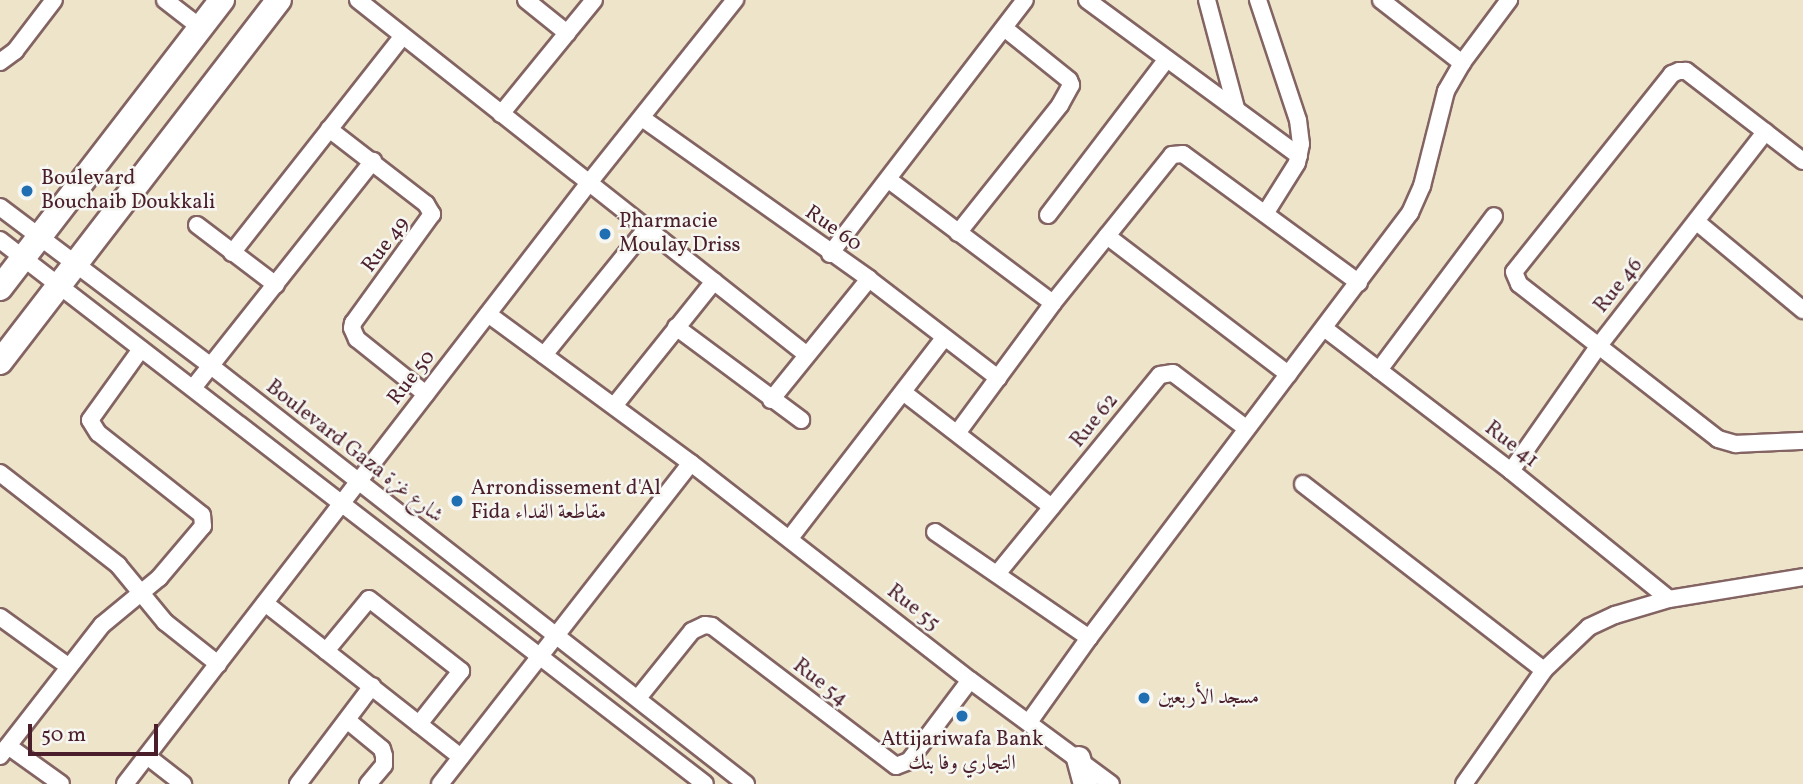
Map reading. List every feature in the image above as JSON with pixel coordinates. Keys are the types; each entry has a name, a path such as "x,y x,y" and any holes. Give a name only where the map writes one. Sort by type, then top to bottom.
{"main road":[{"path":"0,288 222,0"},
{"path":"0,362 279,0"},
{"path":"1078,758 1085,784"}],"street":[{"path":"0,62 15,51 54,0"},
{"path":"165,0 201,28"},
{"path":"358,0 807,355"},
{"path":"526,0 567,33"},
{"path":"501,114 594,0"},
{"name":"Rue 50","path":"125,784 588,184 735,0"},
{"path":"830,254 1025,0"},
{"path":"1089,0 1299,156"},
{"path":"1207,0 1236,108"},
{"path":"1258,0 1298,120 1301,144 1299,156 1265,214"},
{"path":"1381,0 1462,63"},
{"path":"1029,723 1246,428 1359,283 1417,200 1441,107 1462,63 1509,0"},
{"path":"958,233 1060,105 1071,85 1069,80 1004,27"},
{"path":"232,253 402,37"},
{"path":"1048,215 1167,59"},
{"path":"1803,161 1686,71 1672,74 1514,272 1519,284 1597,348 1725,443 1803,441"},
{"name":"Rue 60","path":"642,118 830,254 869,279 998,377"},
{"name":"Rue 49","path":"329,129 426,204 432,215 353,323 353,333 426,394"},
{"name":"Rue 46","path":"1511,471 1597,348 1765,132"},
{"path":"958,432 1053,303 1167,159 1177,153 1183,154 1359,283"},
{"path":"193,388 373,161"},
{"path":"889,180 1053,303"},
{"name":"Boulevard Gaza شارع غزة","path":"0,207 211,366 746,784"},
{"path":"1379,370 1493,216"},
{"path":"1697,222 1803,310"},
{"path":"197,225 276,285"},
{"path":"544,355 646,229"},
{"path":"1107,236 1288,374"},
{"path":"0,240 705,784"},
{"path":"771,400 869,279"},
{"path":"614,406 714,281"},
{"name":"Rue 55","path":"488,314 691,463 970,680 1111,784"},
{"path":"676,327 801,420"},
{"name":"Rue 41","path":"1324,328 1511,471 1669,600"},
{"path":"790,538 944,338"},
{"path":"61,784 4,751 102,625 143,592 203,526 202,515 98,433 90,421 141,349"},
{"name":"Rue 62","path":"997,575 1160,375 1173,373 1246,428"},
{"path":"903,392 958,432 1052,508"},
{"path":"440,784 691,463"},
{"path":"0,474 105,554 143,592 165,622 218,664"},
{"path":"1303,484 1544,670"},
{"path":"935,532 1089,638"},
{"path":"1464,784 1544,670 1578,635 1601,621 1669,600 1803,578"},
{"path":"326,651 369,599 461,671 419,724"},
{"path":"265,603 461,757"},
{"path":"0,617 69,667"},
{"name":"Rue 54","path":"639,698 692,631 705,625 712,626 888,763 903,766 970,680"},
{"path":"298,784 372,686"},
{"path":"347,720 382,749 384,765 368,784"},
{"path":"147,756 183,784"}],"place":[{"name":"Boulevard Bouchaib Doukkali","path":"27,191"},
{"name":"Pharmacie Moulay Driss","path":"605,234"},
{"name":"Arrondissement d'Al Fida مقاطعة الفداء","path":"457,501"},
{"name":"مسجد الأربعين","path":"1144,698"},
{"name":"Attijariwafa Bank التجاري وفا بنك","path":"962,716"}]}
